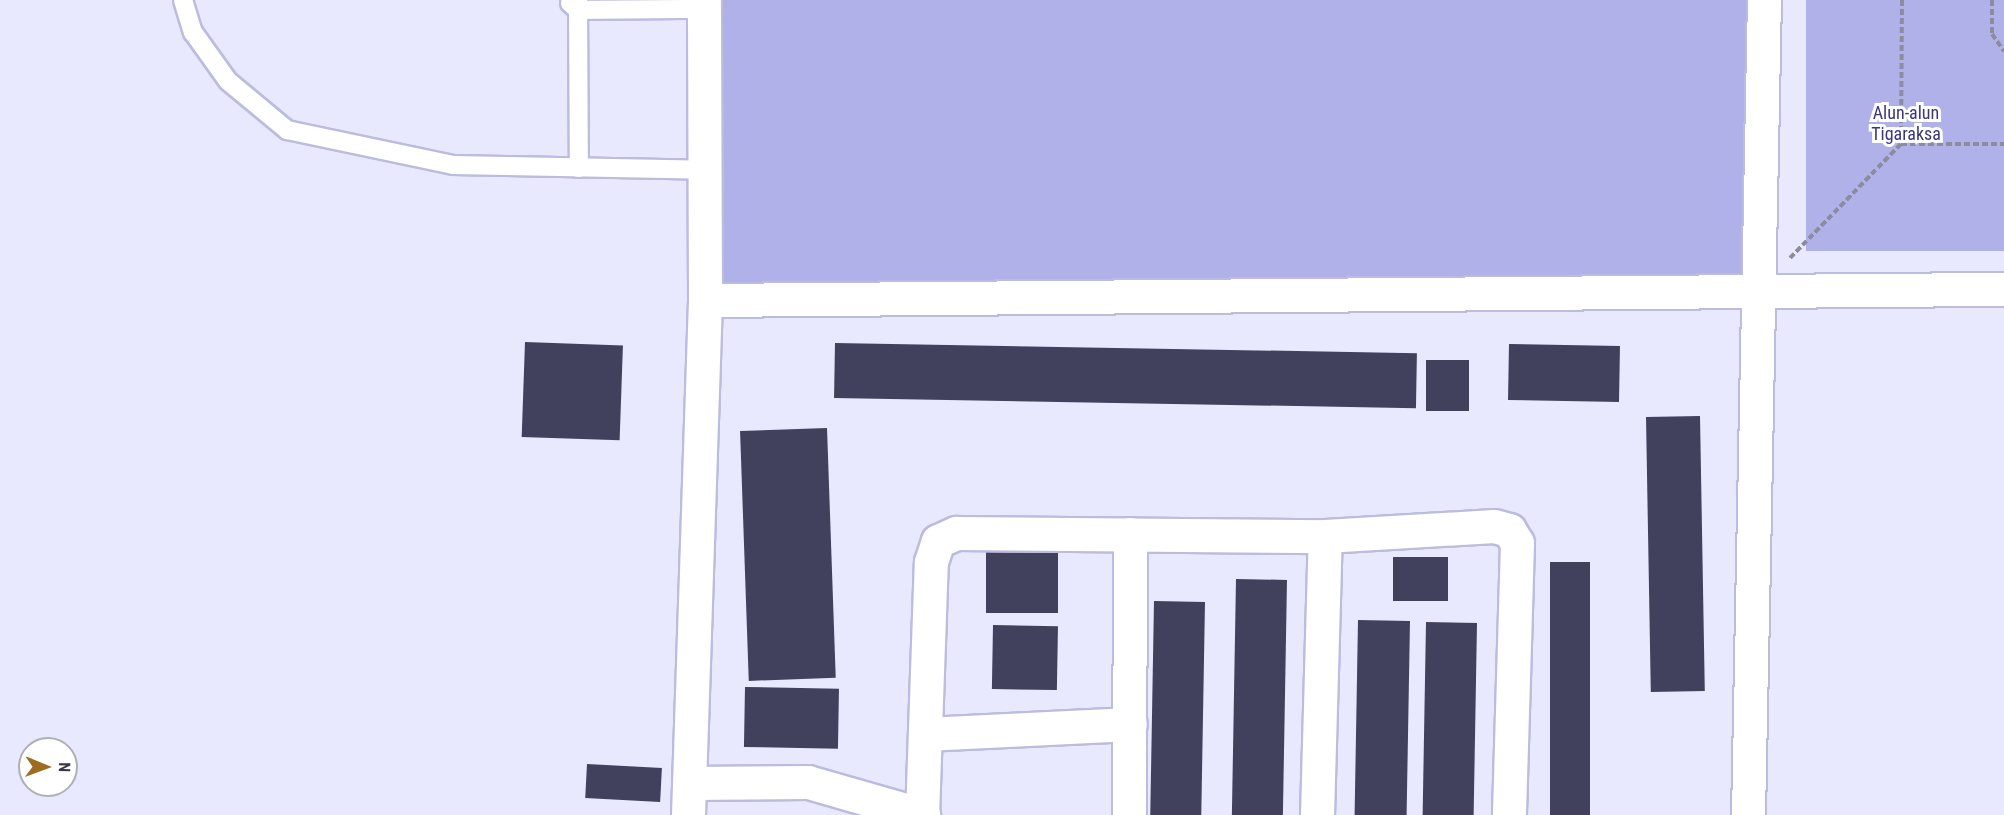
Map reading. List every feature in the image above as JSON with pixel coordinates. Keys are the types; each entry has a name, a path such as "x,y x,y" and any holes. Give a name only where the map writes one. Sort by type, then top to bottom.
{"street":[{"path":"1748,815 1764,0"},
{"path":"704,5 705,300 689,799 808,782 922,815 931,562 938,542 956,534 1325,536 1494,526 1509,530 1517,543 1509,815"},
{"path":"705,300 1760,288 2004,289"},
{"path":"1129,815 1130,534"},
{"path":"1317,815 1325,536"},
{"path":"926,734 1130,724"}],"lane":[{"path":"183,0 193,32 228,81 287,130 453,165 706,170"},
{"path":"579,168 574,3 704,5"}],"path":[{"path":"1760,288 1901,144 1902,0"},
{"path":"1992,0 1992,34 2004,51"},
{"path":"1901,144 2004,144"}],"green space":[{"path":"706,0 1746,0 1746,297 706,297"},
{"name":"Alun-alun Tigaraksa","path":"1806,0 2004,0 2004,251 1806,251"}],"building":[{"path":"525,342 623,345 620,440 522,437"},
{"path":"835,343 1417,353 1416,408 834,398"},
{"path":"1509,344 1620,346 1619,402 1508,400"},
{"path":"1426,360 1469,360 1469,411 1426,411"},
{"path":"1700,416 1705,691 1651,692 1646,417"},
{"path":"827,428 836,678 749,681 740,431"},
{"path":"986,547 1058,547 1058,613 986,613"},
{"path":"1393,557 1448,557 1448,601 1393,601"},
{"path":"1550,562 1590,562 1590,815 1550,815"},
{"path":"1236,579 1287,580 1283,815 1232,815"},
{"path":"1154,601 1205,602 1201,815 1150,815"},
{"path":"1358,620 1410,621 1407,815 1355,815"},
{"path":"1426,622 1477,623 1474,815 1423,815"},
{"path":"993,625 1058,626 1057,690 992,689"},
{"path":"745,687 839,689 838,749 744,747"},
{"path":"587,764 662,768 660,802 585,798"}]}
